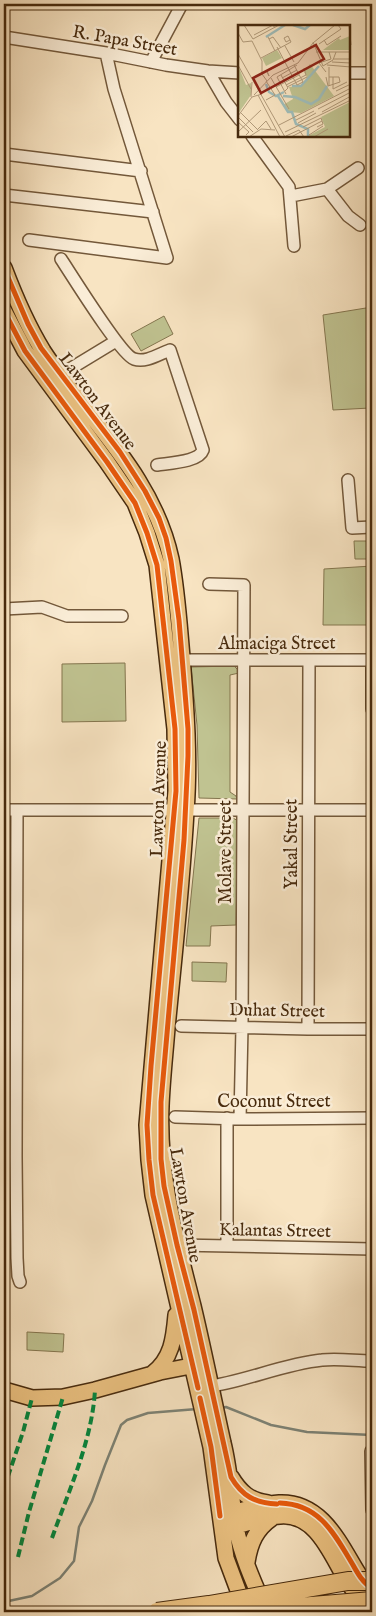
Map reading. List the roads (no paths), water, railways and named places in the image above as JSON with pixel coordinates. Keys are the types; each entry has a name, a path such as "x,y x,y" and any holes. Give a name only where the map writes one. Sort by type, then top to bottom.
{"highway":[{"path":"157,1612 348,1581 372,1581"},
{"path":"238,1612 371,1598"}],"main road":[{"name":"Lawton Avenue","path":"4,268 28,324 41,348 120,452 146,491 166,538 171,561 179,620 188,729 147,1125 148,1160 153,1195 178,1302 198,1365 211,1420 229,1471 226,1558 247,1612"},
{"name":"Lawton Avenue","path":"4,311 25,351 124,486 134,503 147,533 157,565 175,729 176,791 180,811 161,1102 161,1159 164,1186 194,1310 198,1365"},
{"path":"152,1374 162,1367 167,1358 174,1332 178,1302"},
{"path":"4,1390 32,1398 63,1397 152,1374 198,1365"},
{"name":"Lawton Avenue","path":"211,1420 211,1447 228,1522 267,1612"},
{"path":"229,1471 233,1480 246,1496 262,1502 275,1510 300,1519 314,1529 324,1541 351,1588 360,1596 371,1598"},
{"path":"228,1522 275,1510"},
{"path":"248,1568 251,1545 256,1534 275,1510"}],"street":[{"path":"151,62 182,4"},
{"name":"R. Papa Street","path":"4,38 208,71 238,73"},
{"path":"29,240 167,258 114,89 106,53"},
{"path":"208,71 226,102 238,117"},
{"path":"351,73 372,73"},
{"path":"253,138 289,187 294,246"},
{"path":"4,154 141,171"},
{"path":"291,196 326,189 358,168"},
{"path":"326,189 348,216 360,225"},
{"path":"4,195 152,212"},
{"path":"61,259 128,356 135,360 147,360 170,350 202,454 195,458 158,466"},
{"path":"60,375 116,341"},
{"path":"348,480 352,528 372,528"},
{"name":"Molave Street","path":"210,584 244,585 240,1119"},
{"path":"4,609 42,607 67,616 122,616"},
{"name":"Almaciga Street","path":"182,660 372,660"},
{"name":"Yakal Street","path":"308,1029 309,660"},
{"path":"372,660 372,709"},
{"path":"4,810 372,810"},
{"path":"17,810 16,1157 17,1258 20,1282"},
{"name":"Duhat Street","path":"181,1026 372,1029"},
{"name":"Coconut Street","path":"175,1117 240,1119 372,1118"},
{"path":"227,1118 227,1246"},
{"name":"Kalantas Street","path":"177,1245 372,1249"},
{"path":"205,1393 290,1366 323,1359 372,1361"},
{"path":"371,1451 372,1510"}],"waterway":[{"path":"220,1408 226,1407 271,1425 307,1432 372,1435"},
{"path":"4,1602 32,1596 60,1578 74,1561 79,1527 92,1501 121,1425 127,1420 148,1413 197,1409"}]}
